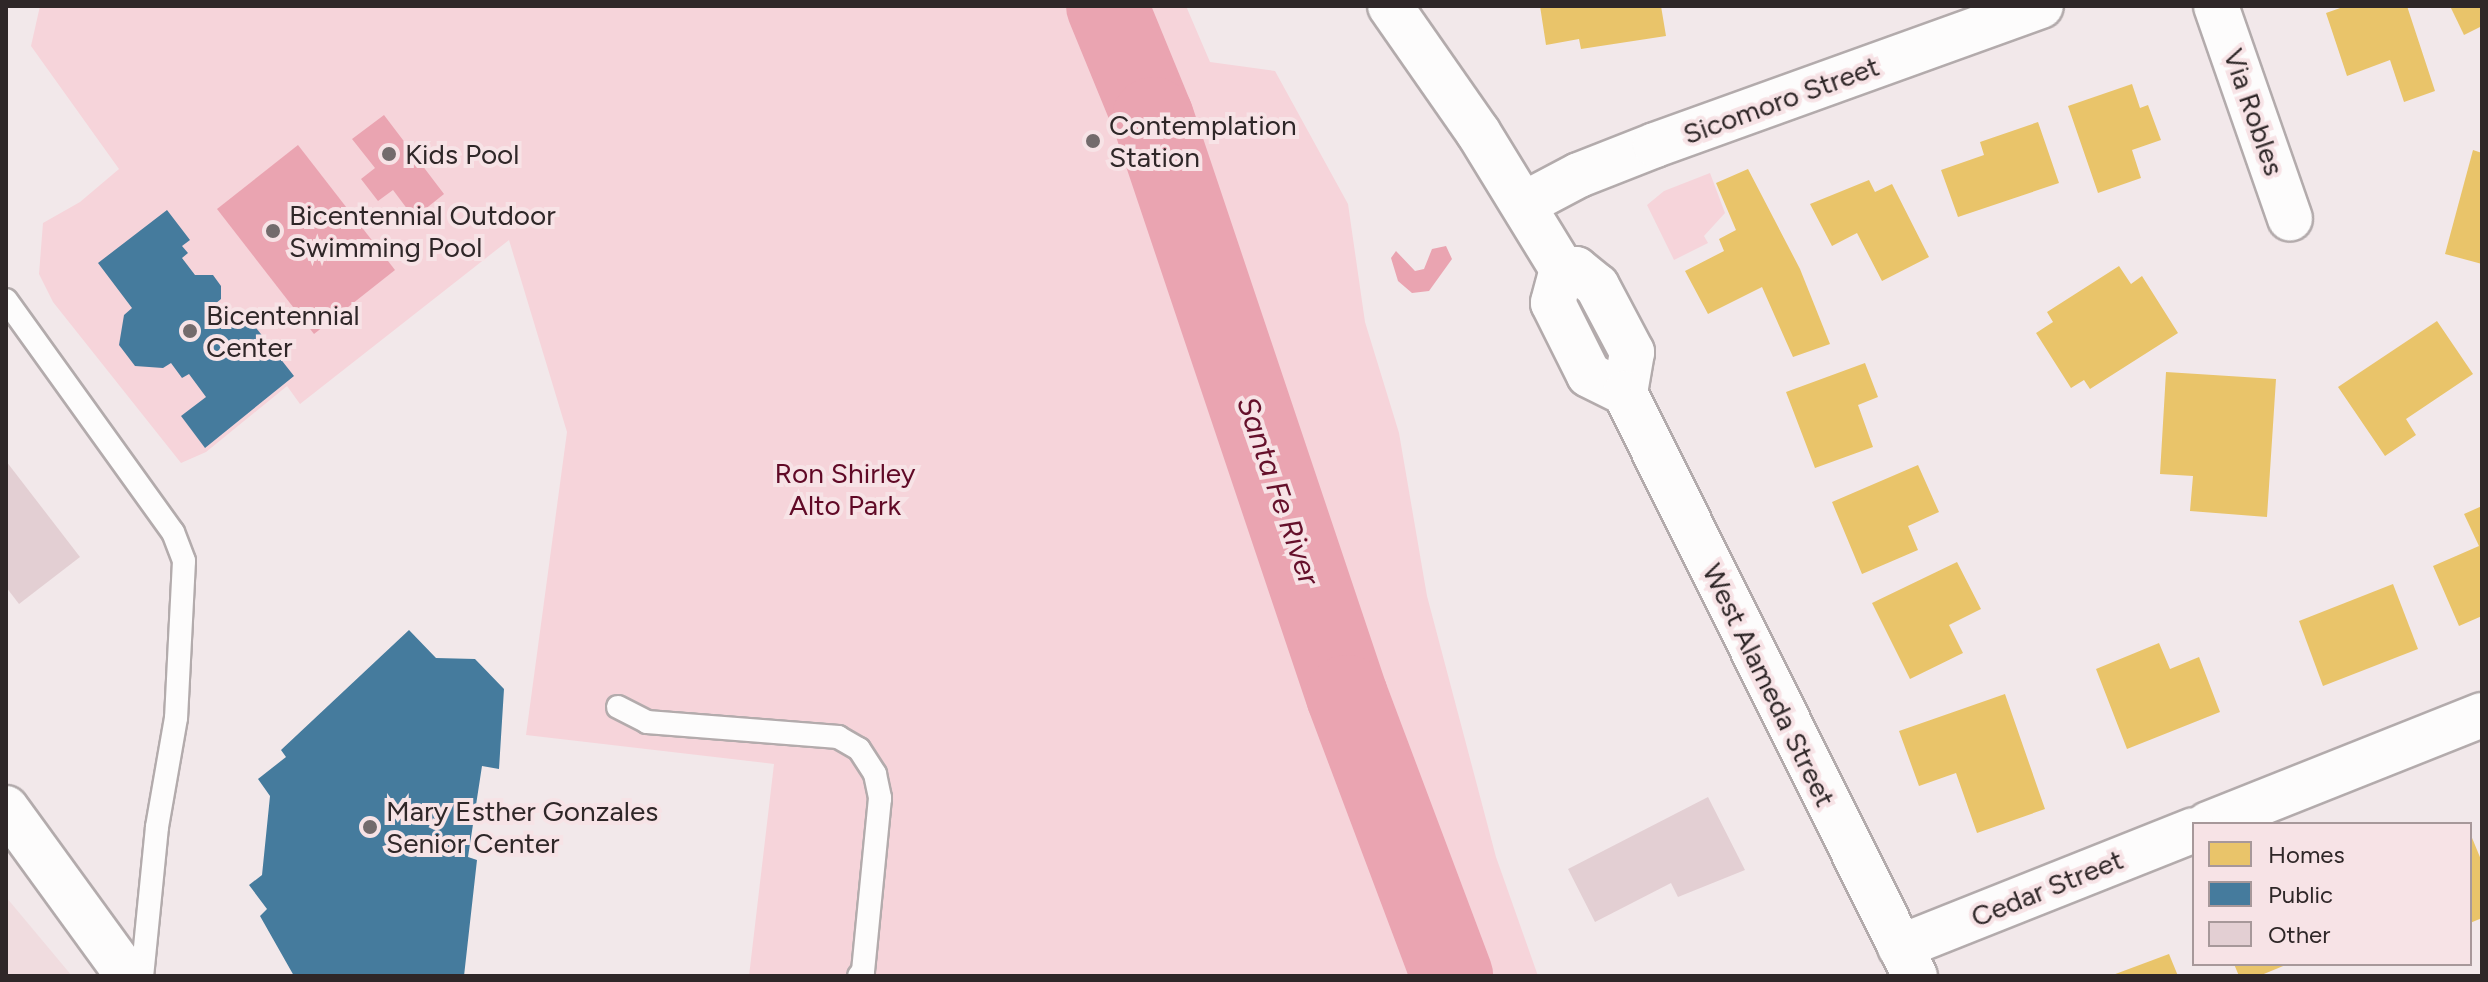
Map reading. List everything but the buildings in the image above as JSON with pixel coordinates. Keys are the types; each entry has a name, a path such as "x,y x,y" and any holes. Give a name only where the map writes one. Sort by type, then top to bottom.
{"street":[{"name":"West Alameda Street","path":"1390,6 1524,204 1562,269 1576,269 1597,286 1632,352 1625,393 1908,962"},
{"name":"Sicomoro Street","path":"1524,204 1579,175 1655,145 2041,6"},
{"name":"Via Robles","path":"2216,6 2290,219"},
{"path":"2213,822 2482,715"},
{"path":"6,808 128,976"},
{"name":"Cedar Street","path":"1908,962 2192,831"}],"lane":[{"path":"6,300 173,532 184,561 176,718 157,827 142,976"},
{"path":"618,707 647,722 838,737 859,749 875,774 880,798 863,971 859,976"}],"shaded area":[{"name":"Kids Pool","path":"384,115 444,194 414,218 393,190 378,201 361,179 375,168 352,139"},
{"path":"298,145 395,270 314,334 217,209"},
{"path":"1446,246 1452,259 1429,291 1412,293 1398,281 1391,258 1396,251 1415,271 1424,269 1432,249"},
{"path":"6,897 72,976 6,976"}],"green space":[{"name":"Ron Shirley Alto Park","path":"40,6 1186,6 1210,62 1275,71 1348,204 1365,322 1399,433 1427,596 1496,857 1538,976 749,976 774,764 526,735 567,432 509,240 300,404 287,386 206,452 181,463 53,302 39,274 43,223 80,202 119,169 31,46"},
{"path":"1710,173 1725,213 1704,236 1708,243 1674,260 1647,205 1664,191"}],"waterway":[{"name":"Santa Fe River","path":"1107,6 1153,118 1347,696 1452,976"}],"place":[{"name":"Contemplation Station","path":"1093,141"},
{"name":"Kids Pool","path":"389,154"},
{"name":"Bicentennial Outdoor Swimming Pool","path":"273,231"},
{"name":"Bicentennial Center","path":"190,331"},
{"name":"Mary Esther Gonzales Senior Center","path":"370,827"}]}
